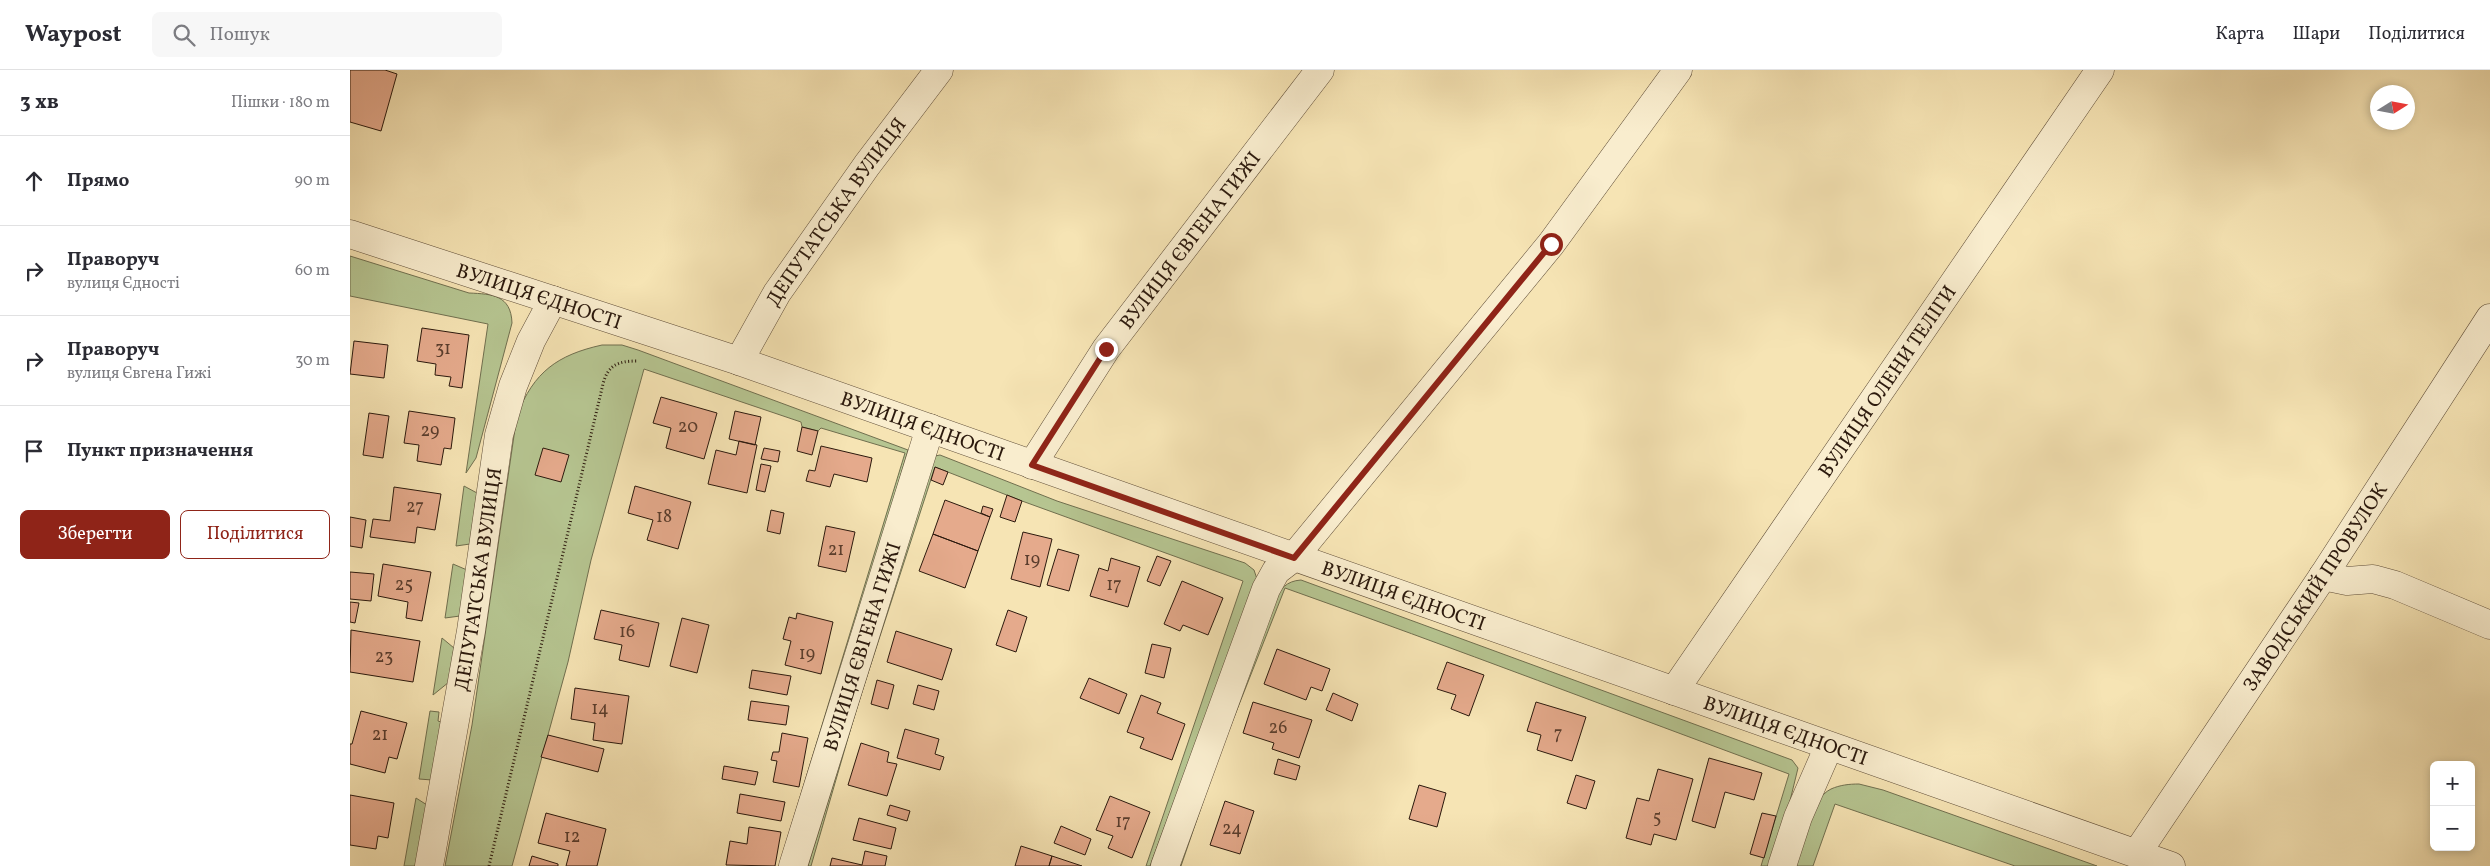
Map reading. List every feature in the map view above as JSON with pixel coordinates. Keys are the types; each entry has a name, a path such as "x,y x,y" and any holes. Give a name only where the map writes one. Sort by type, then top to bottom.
{"street":[{"name":"ДЕПУТАТСЬКА ВУЛИЦЯ","path":"740,361 777,293 867,165 940,70"},
{"name":"ВУЛИЦЯ ЄВГЕНА ГИЖІ","path":"1032,465 1106,349 1320,70"},
{"path":"1165,866 1266,588 1276,571 1294,558 1551,244 1678,70"},
{"name":"ВУЛИЦЯ ОЛЕНИ ТЕЛІГИ","path":"1674,692 2100,70"},
{"name":"ВУЛИЦЯ ЄДНОСТІ","path":"350,234 740,361 2171,866"},
{"name":"ДЕПУТАТСЬКА ВУЛИЦЯ","path":"429,866 472,631 499,435 512,386 531,341 553,300"},
{"name":"ЗАВОДСЬКИЙ ПРОВУЛОК","path":"2137,854 2323,576 2490,318"},
{"name":"ВУЛИЦЯ ЄВГЕНА ГИЖІ","path":"793,866 930,428"},
{"path":"2323,576 2346,581 2373,580 2395,584 2490,625"},
{"path":"1782,866 1798,817 1829,746"}],"path":[{"path":"489,866 606,372 613,365 627,361 656,364 663,336"}],"green space":[{"path":"350,256 469,293 485,294 499,298 508,307 512,323 476,458 466,473 488,324 350,296"},
{"path":"602,345 622,345 638,350 908,450 787,866 779,866 905,453 821,428 818,431 802,427 801,422 644,369 591,560 568,662 512,866 445,866 472,725 517,415 531,387 549,368 572,354"},
{"path":"940,455 1057,501 1245,563 1254,570 1257,579 1150,866 1146,866 1243,581 1022,501 935,467 862,691 935,456"},
{"path":"464,486 477,493 470,544 456,546"},
{"path":"453,564 467,570 460,616 445,618"},
{"path":"1301,580 1792,760 1798,768 1788,809 1769,866 1761,866 1789,774 1285,588 1218,758 1181,866 1172,866 1272,601 1281,589 1291,582"},
{"path":"442,638 454,648 449,682 433,695"},
{"path":"430,711 439,712 438,721 444,723 432,780 419,779"},
{"path":"853,719 811,866 808,866"},
{"path":"1859,784 1883,790 2097,866 2015,866 1835,804 1813,866 1793,866 1807,823 1817,802 1831,789"},
{"path":"416,798 427,805 418,866 404,866"}],"building":[{"path":"350,70 385,70 397,74 381,131 350,122"},
{"path":"422,328 469,335 462,388 449,386 451,377 435,375 436,364 417,361"},
{"path":"354,341 388,345 384,378 350,374"},
{"path":"661,397 717,413 704,459 666,448 671,428 653,423"},
{"path":"409,411 455,418 451,449 444,448 441,465 417,461 419,445 404,443"},
{"path":"735,411 761,417 755,445 729,439"},
{"path":"369,413 389,416 383,458 363,455"},
{"path":"802,427 818,431 812,455 797,451"},
{"path":"739,441 757,445 747,493 708,484 716,450 736,455"},
{"path":"821,446 872,458 867,482 834,474 830,487 806,481 809,470 815,471"},
{"path":"543,448 569,455 561,482 535,475"},
{"path":"764,448 780,451 778,462 761,459"},
{"path":"761,464 771,466 765,492 756,490"},
{"path":"935,467 948,472 943,485 931,480"},
{"path":"635,486 691,502 678,549 647,540 653,520 628,513"},
{"path":"394,487 441,494 435,530 417,527 415,543 370,537 373,519 390,521"},
{"path":"1007,495 1022,501 1015,522 1000,517"},
{"path":"945,500 990,517 978,551 933,534"},
{"path":"983,506 993,509 990,517 981,513"},
{"path":"771,510 784,513 780,534 767,531"},
{"path":"350,517 366,520 362,548 350,546"},
{"path":"826,526 855,532 846,572 818,566"},
{"path":"1023,532 1052,539 1040,587 1011,579"},
{"path":"933,534 978,551 965,588 919,571"},
{"path":"1058,549 1079,555 1069,591 1047,585"},
{"path":"1157,556 1171,561 1160,586 1147,581"},
{"path":"1111,558 1140,567 1128,607 1090,596 1099,568 1108,571"},
{"path":"383,564 431,572 422,621 406,618 408,602 378,596"},
{"path":"350,572 374,574 371,601 350,599"},
{"path":"1182,581 1223,598 1208,635 1183,625 1180,631 1164,624"},
{"path":"350,602 359,603 355,623 350,622"},
{"path":"601,610 659,623 649,667 619,660 622,645 594,639"},
{"path":"1008,610 1027,617 1016,652 996,645"},
{"path":"797,613 833,622 821,674 785,665 791,641 783,639 789,617 796,619"},
{"path":"682,618 709,625 697,673 670,666"},
{"path":"351,630 420,641 413,682 350,672"},
{"path":"896,631 952,649 942,680 887,662"},
{"path":"1152,644 1171,648 1164,678 1145,673"},
{"path":"1277,649 1330,669 1322,691 1311,687 1306,700 1264,684"},
{"path":"1447,662 1484,675 1469,716 1451,709 1456,695 1437,689"},
{"path":"752,670 791,676 787,695 749,688"},
{"path":"1089,678 1127,694 1119,714 1080,698"},
{"path":"877,680 894,685 888,709 871,704"},
{"path":"918,685 939,691 934,710 913,704"},
{"path":"575,688 629,696 622,744 593,740 595,723 571,719"},
{"path":"1333,693 1358,704 1352,721 1326,710"},
{"path":"1141,695 1161,703 1157,713 1185,724 1172,760 1140,748 1144,738 1127,732"},
{"path":"751,701 789,706 786,725 748,720"},
{"path":"1253,702 1312,720 1299,758 1272,749 1274,743 1243,733"},
{"path":"1536,702 1586,717 1572,761 1537,750 1541,735 1527,731"},
{"path":"361,711 407,723 397,759 389,757 385,773 350,764 350,744 352,744"},
{"path":"905,729 939,739 935,754 944,757 940,770 897,758"},
{"path":"782,733 808,738 799,787 773,782 777,761 771,760 773,752 779,752"},
{"path":"548,735 604,749 598,772 541,757"},
{"path":"861,743 889,752 887,762 897,764 887,796 848,785"},
{"path":"1709,758 1762,773 1754,800 1725,792 1715,828 1692,821"},
{"path":"1278,759 1300,766 1296,780 1274,774"},
{"path":"724,766 758,772 755,785 722,779"},
{"path":"1658,769 1693,779 1676,840 1654,834 1651,845 1626,838 1637,798 1649,801"},
{"path":"1576,775 1595,781 1586,809 1567,803"},
{"path":"1419,785 1446,793 1437,827 1409,819"},
{"path":"740,794 785,802 781,821 737,813"},
{"path":"350,795 394,803 388,838 378,836 376,849 350,845"},
{"path":"1110,796 1150,812 1132,858 1108,848 1113,836 1096,830"},
{"path":"1225,801 1254,811 1240,854 1210,845"},
{"path":"890,805 910,811 907,821 887,815"},
{"path":"546,813 606,829 597,866 566,866 570,851 538,843"},
{"path":"1762,813 1776,816 1764,858 1750,854"},
{"path":"859,818 896,828 891,849 853,840"},
{"path":"1061,826 1091,839 1085,855 1054,843"},
{"path":"749,827 781,832 775,866 726,865 730,841 747,844"},
{"path":"1021,846 1052,856 1049,866 1015,866"},
{"path":"865,851 887,856 885,866 830,866 832,858 862,865"},
{"path":"532,856 558,864 558,866 529,866"},
{"path":"1052,856 1082,866 1049,866"}],"route":[{"path":"1106,349 1032,465 1294,558 1551,244"}]}
